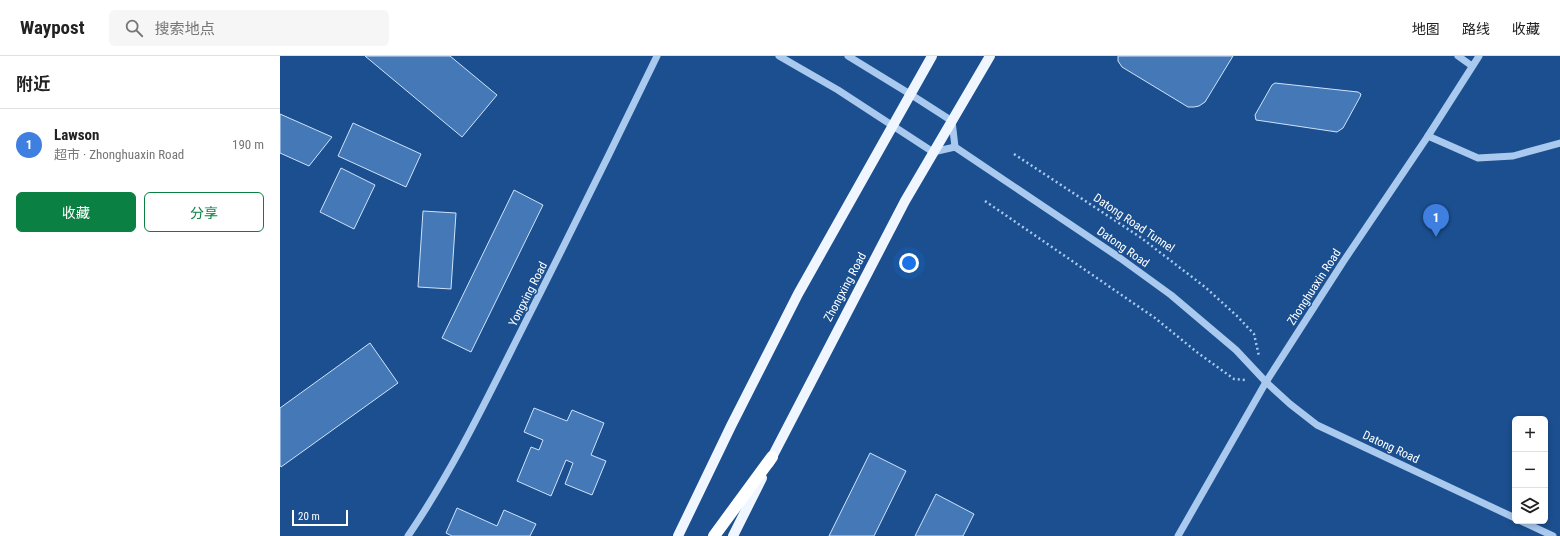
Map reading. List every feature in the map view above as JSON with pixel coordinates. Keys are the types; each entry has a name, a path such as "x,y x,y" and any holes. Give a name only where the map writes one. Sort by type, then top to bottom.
{"highway":[{"path":"714,536 772,457"}],"main road":[{"path":"678,536 731,426 798,294 932,56"},
{"name":"Zhongxing Road","path":"733,536 772,457 905,201 990,56"}],"street":[{"name":"Yongxing Road","path":"408,536 425,512 470,431 582,210 657,56"},
{"path":"779,56 838,90 933,152 955,147 952,121 848,56"},
{"path":"1458,56 1472,66"},
{"name":"Zhonghuaxin Road","path":"1178,536 1266,382 1479,56"},
{"path":"1428,136 1478,158 1513,156 1560,143"},
{"name":"Datong Road","path":"955,147 1171,294 1236,350 1266,382 1290,404 1317,425 1512,517"},
{"path":"1527,524 1553,536"}],"path":[{"name":"Datong Road Tunnel","path":"1014,154 1151,245 1206,287 1254,334 1266,382"},
{"path":"985,201 1156,318 1198,353 1234,379 1266,382"}],"building":[{"path":"365,56 450,56 497,95 462,137"},
{"path":"1118,56 1233,56 1205,102 1199,106 1188,107 1122,67 1118,61"},
{"path":"1275,83 1358,92 1361,94 1343,128 1337,132 1256,120 1255,115 1272,85"},
{"path":"280,114 332,137 309,166 280,153"},
{"path":"353,123 421,154 406,187 338,156"},
{"path":"341,168 375,185 354,229 320,212"},
{"path":"514,190 543,205 471,352 442,338"},
{"path":"423,211 456,213 451,289 418,287"},
{"path":"370,343 398,383 281,467 280,408"},
{"path":"534,408 567,421 572,410 604,423 591,455 606,461 592,495 565,484 573,463 566,460 551,496 517,481 531,447 539,450 543,440 524,432"},
{"path":"870,453 906,471 874,536 829,536"},
{"path":"936,494 974,514 963,536 915,536"},
{"path":"457,508 497,526 504,510 536,524 530,536 452,536 446,533"}],"place":[{"name":"Lawson","path":"1436,237"}]}
